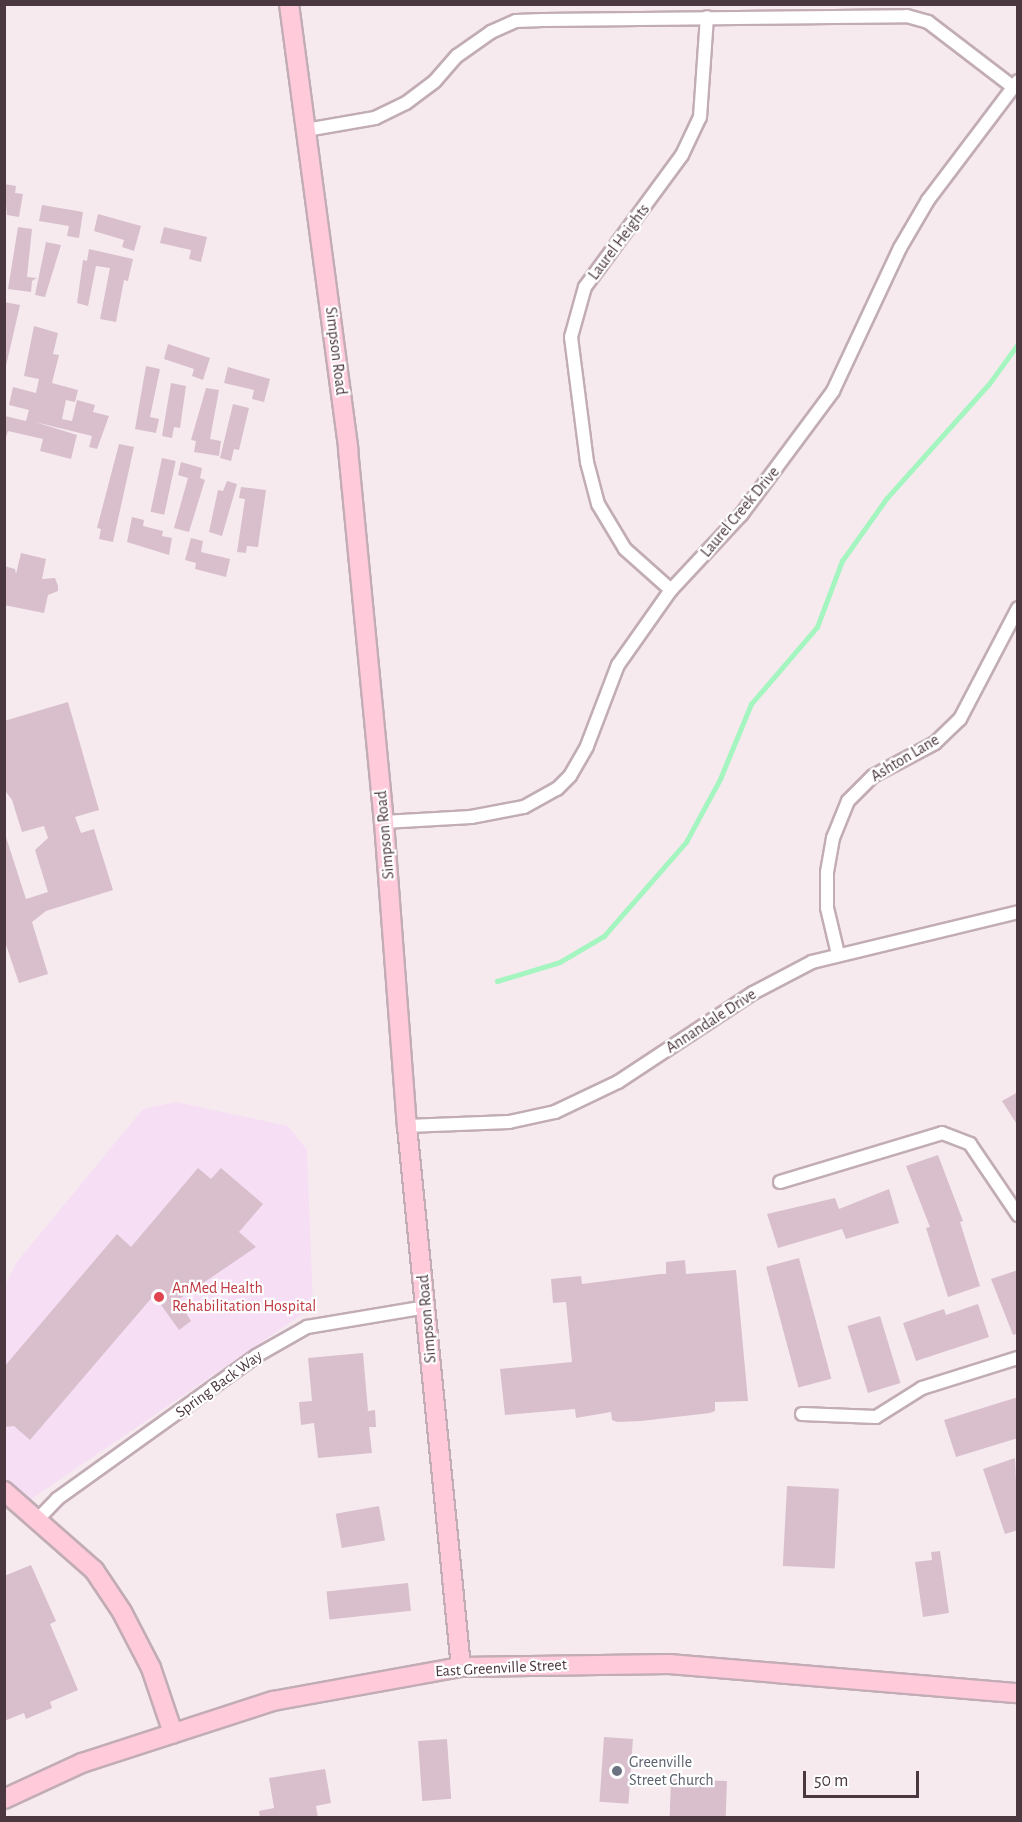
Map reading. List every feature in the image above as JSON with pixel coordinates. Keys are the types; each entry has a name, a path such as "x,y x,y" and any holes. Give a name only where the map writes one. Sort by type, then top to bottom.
{"street":[{"name":"Simpson Road","path":"289,4 348,450 384,822 407,1126 461,1667"},
{"path":"306,130 375,118 406,103 435,81 457,56 491,33 516,21 907,16 928,22 1015,84"},
{"name":"Laurel Heights","path":"671,590 625,549 598,504 587,462 571,337 585,287 682,155 700,117 707,17"},
{"name":"Laurel Creek Drive","path":"384,822 505,812 533,804 557,789 570,776 587,746 618,665 671,590 741,515 833,391 900,248 928,200 1015,84"},
{"name":"Ashton Lane","path":"838,954 827,908 827,872 833,838 848,801 873,776 935,743 960,718 1017,608"},
{"name":"Annandale Drive","path":"407,1126 510,1122 572,1106 618,1082 781,977 838,954 1017,912"},
{"path":"780,1182 942,1133 970,1144 1013,1198 1017,1215"},
{"name":"Spring Back Way","path":"38,1519 57,1499 256,1356 307,1327 426,1307"},
{"path":"802,1414 876,1417 922,1388 1017,1358"},
{"path":"4,1491 93,1570 122,1612 151,1668 173,1732"},
{"name":"East Greenville Street","path":"4,1799 82,1763 273,1701 461,1667 669,1664 1017,1693"}],"shaded area":[{"name":"AnMed Health Rehabilitation Hospital","path":"176,1102 288,1126 307,1150 313,1307 30,1500 5,1485 4,1287 16,1263 143,1109"}],"building":[{"path":"4,184 16,186 15,193 23,194 19,217 7,215"},
{"path":"42,205 83,212 79,238 67,236 69,226 39,221"},
{"path":"98,214 141,226 134,251 122,247 124,240 94,231"},
{"path":"18,227 32,229 27,277 37,278 32,281 31,292 8,289"},
{"path":"164,227 207,237 201,262 189,259 191,250 160,243"},
{"path":"46,242 61,245 45,297 35,295"},
{"path":"89,249 133,259 128,281 124,280 116,322 100,319 110,268 96,266 88,306 77,303 83,260 87,261"},
{"path":"4,302 20,305 6,366 4,365"},
{"path":"34,326 58,333 53,354 59,355 52,383 78,390 75,402 66,400 62,419 72,421 77,400 95,405 93,412 109,416 97,449 89,447 92,436 35,422 77,435 71,459 40,451 43,439 8,431 5,441 5,416 26,421 29,410 9,405 13,387 36,393 39,379 24,376"},
{"path":"168,344 210,358 203,380 192,376 194,369 164,359"},
{"path":"146,366 160,369 150,417 159,419 156,433 135,429"},
{"path":"228,367 270,379 264,402 252,399 254,390 224,383"},
{"path":"171,383 186,386 180,428 174,427 172,438 162,436"},
{"path":"206,388 219,390 210,439 221,441 219,456 194,452 196,441 191,440"},
{"path":"233,404 249,408 239,450 234,449 231,461 220,458"},
{"path":"119,444 134,447 113,542 99,539 101,529 97,528"},
{"path":"162,458 176,461 164,515 151,512"},
{"path":"181,462 202,468 200,478 205,480 189,532 174,528 188,478 178,475"},
{"path":"227,481 237,484 222,536 209,532 218,490 223,491"},
{"path":"241,487 266,490 258,547 247,546 246,553 237,552 245,499 239,498"},
{"path":"132,517 144,520 143,526 163,531 162,536 172,538 169,555 127,542"},
{"path":"191,538 203,541 201,552 230,559 226,577 195,569 196,563 185,560"},
{"path":"21,553 46,559 42,579 55,578 58,591 48,595 44,613 4,605 4,566 15,569 16,574"},
{"path":"68,702 99,810 75,817 81,833 94,829 113,890 46,911 32,922 48,974 19,983 4,939 4,831 26,899 48,892 35,850 48,838 44,826 22,832 12,800 6,792 4,721"},
{"path":"1018,1092 1018,1126 1002,1101"},
{"path":"938,1155 963,1221 960,1222 980,1286 948,1297 926,1228 930,1227 906,1166"},
{"path":"198,1168 211,1179 221,1168 263,1204 239,1232 256,1247 178,1300 191,1321 179,1330 154,1295 30,1440 14,1426 4,1427 4,1367 117,1234 131,1247"},
{"path":"889,1189 899,1223 846,1239 842,1229 778,1248 767,1214 835,1198 839,1209"},
{"path":"799,1258 831,1379 799,1388 766,1267"},
{"path":"685,1260 686,1274 736,1270 748,1401 715,1402 715,1411 710,1413 641,1421 617,1422 612,1420 611,1412 576,1418 575,1409 505,1415 500,1369 572,1362 566,1302 553,1303 551,1279 581,1276 582,1284 666,1274 666,1262"},
{"path":"1018,1270 1018,1333 1013,1335 991,1279"},
{"path":"978,1304 989,1337 916,1361 903,1323 944,1309 946,1315"},
{"path":"880,1316 900,1383 868,1393 847,1326"},
{"path":"363,1353 368,1411 375,1410 376,1427 369,1427 372,1453 318,1458 314,1423 301,1425 299,1402 312,1401 308,1358"},
{"path":"1018,1397 1018,1438 956,1457 944,1420"},
{"path":"1015,1458 1018,1530 1005,1534 983,1469"},
{"path":"787,1486 839,1489 835,1569 783,1566"},
{"path":"379,1506 385,1540 342,1548 336,1514"},
{"path":"940,1551 949,1613 923,1617 915,1562 932,1560 931,1552"},
{"path":"31,1565 56,1621 50,1624 78,1690 50,1702 52,1708 26,1719 24,1713 4,1721 4,1576"},
{"path":"408,1583 411,1611 329,1619 326,1592"},
{"name":"Greenville Street Church","path":"604,1737 633,1739 628,1804 599,1802"},
{"path":"447,1739 451,1799 422,1801 418,1741"},
{"path":"325,1769 331,1803 316,1806 318,1818 260,1818 259,1811 274,1808 269,1778"},
{"path":"671,1779 727,1781 726,1818 670,1818"}],"waterway":[{"path":"497,981 560,962 604,936 686,842 720,779 751,704 817,627 842,561 886,499 989,384 1018,344"}],"place":[{"name":"AnMed Health Rehabilitation Hospital","path":"159,1297"},
{"name":"Greenville Street Church","path":"617,1771"}]}
